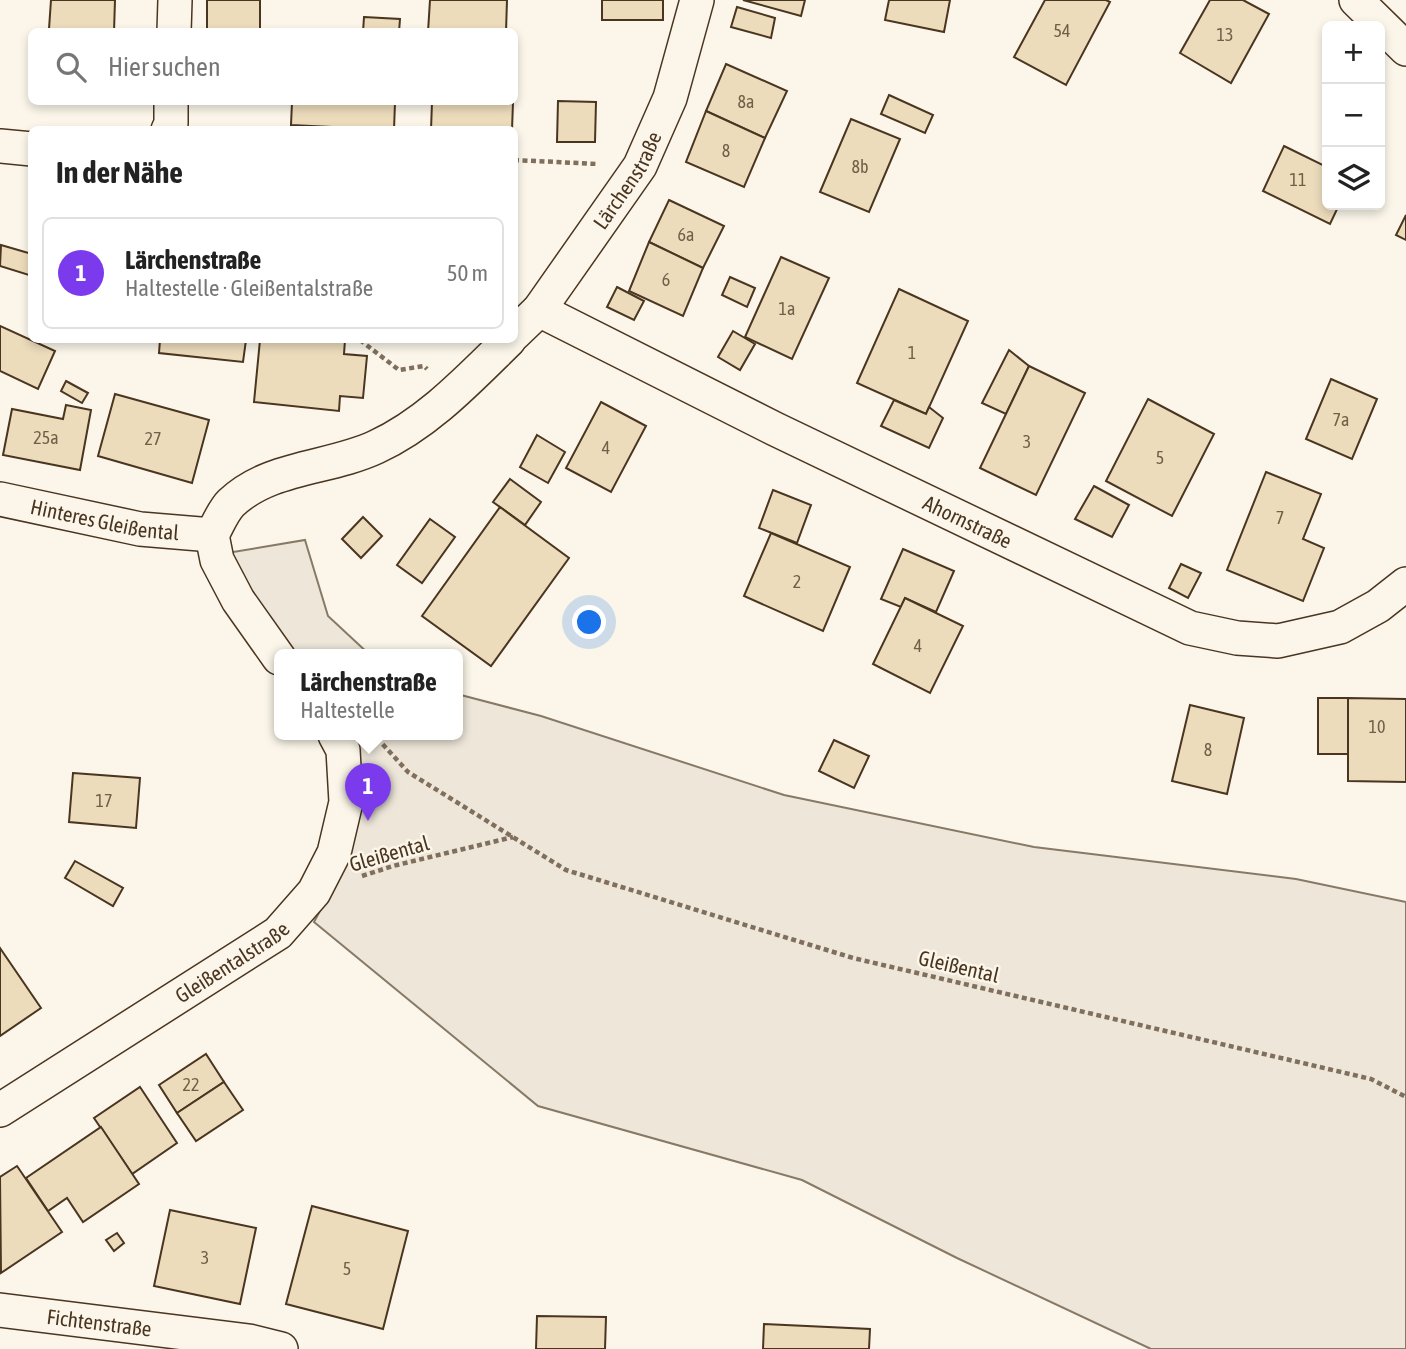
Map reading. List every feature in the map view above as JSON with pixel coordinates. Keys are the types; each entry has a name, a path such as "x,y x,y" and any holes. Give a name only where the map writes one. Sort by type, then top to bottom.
{"street":[{"path":"174,28 175,0"},
{"name":"Lärchenstraße","path":"518,330 539,310 640,166 670,98 697,0"},
{"path":"1356,0 1406,49"},
{"path":"170,126 172,105"},
{"path":"0,146 28,149"},
{"name":"Ahornstraße","path":"539,310 775,429 1190,628 1237,638 1278,641 1340,627 1378,607 1406,584"},
{"path":"274,651 238,600 217,560 212,535 229,504 254,484 375,448 422,420 453,395 506,343"},
{"name":"Hinteres Gleißental","path":"0,499 141,529 212,535"},
{"name":"Gleißentalstraße","path":"0,1110 278,933 314,892 334,853 346,802 343,750 338,740"},
{"name":"Fichtenstraße","path":"0,1310 249,1342 281,1349"}],"path":[{"path":"518,160 640,166"},
{"path":"364,343 399,370 424,366 453,395"},
{"name":"Gleißental","path":"379,740 408,772 566,870 853,958 1371,1079 1406,1097"},
{"name":"Gleißental","path":"314,892 393,866 514,837"}],"shaded area":[{"path":"305,540 328,616 364,649 285,649 227,553"},
{"path":"463,696 541,716 784,795 1034,847 1296,879 1406,902 1406,1349 1151,1349 957,1258 802,1180 538,1106 314,922 350,855 350,740 463,740"}],"building":[{"path":"51,0 115,0 114,28 49,28"},
{"path":"207,0 260,0 260,28 207,28"},
{"path":"430,0 507,0 506,28 428,28"},
{"path":"602,0 663,0 663,20 602,20"},
{"path":"743,0 805,0 801,16"},
{"path":"889,0 950,0 944,32 885,20"},
{"path":"1045,0 1110,2 1066,85 1014,57"},
{"path":"1210,0 1243,0 1269,14 1231,83 1180,53"},
{"path":"737,7 775,18 771,38 731,27"},
{"path":"364,17 400,19 399,28 363,28"},
{"path":"726,64 787,91 765,138 706,111"},
{"path":"889,95 933,115 925,133 881,114"},
{"path":"558,101 596,102 595,142 557,142"},
{"path":"292,105 395,105 394,126 291,125"},
{"path":"432,105 513,105 512,126 431,126"},
{"path":"706,111 765,138 744,187 686,162"},
{"path":"851,119 900,139 869,212 820,192"},
{"path":"1284,146 1322,165 1322,210 1337,210 1330,224 1263,191"},
{"path":"669,200 724,226 703,268 649,242"},
{"path":"1406,215 1406,240 1396,235"},
{"path":"649,242 703,268 683,316 629,291"},
{"path":"1,245 28,253 28,275 0,266"},
{"path":"781,257 829,278 792,359 745,337"},
{"path":"730,277 755,288 747,307 722,295"},
{"path":"617,287 644,301 634,320 607,307"},
{"path":"899,289 968,321 926,414 857,383"},
{"path":"0,326 28,339 28,343 37,343 55,351 38,389 0,371"},
{"path":"733,331 755,344 740,370 718,357"},
{"path":"160,343 246,343 243,362 159,353"},
{"path":"260,343 345,343 344,354 367,356 363,398 340,396 339,411 254,402"},
{"path":"1009,350 1029,366 1006,414 982,403"},
{"path":"1029,366 1085,393 1036,495 980,468"},
{"path":"1331,379 1377,399 1352,459 1306,439"},
{"path":"66,381 88,393 82,403 61,391"},
{"path":"115,394 209,420 192,483 98,456"},
{"path":"1148,399 1214,434 1172,516 1106,481"},
{"path":"894,400 926,414 929,407 943,418 929,448 881,426"},
{"path":"601,402 646,426 611,492 566,468"},
{"path":"66,405 91,410 80,470 3,455 12,409 63,419"},
{"path":"537,435 565,452 548,483 520,467"},
{"path":"1266,472 1321,494 1303,539 1324,548 1303,601 1227,570"},
{"path":"510,479 541,502 525,525 493,502"},
{"path":"1094,486 1129,505 1112,537 1075,519"},
{"path":"773,490 811,505 797,543 759,528"},
{"path":"500,507 569,558 491,666 422,616"},
{"path":"363,517 382,536 361,558 342,539"},
{"path":"430,519 455,537 422,583 397,565"},
{"path":"771,533 850,567 823,631 744,596"},
{"path":"903,549 954,571 936,612 905,598 901,607 881,599"},
{"path":"1181,564 1201,573 1188,598 1169,588"},
{"path":"905,598 963,626 930,693 873,664"},
{"path":"1318,698 1348,698 1348,754 1318,754"},
{"path":"1348,698 1406,699 1406,782 1348,781"},
{"path":"1190,705 1244,718 1227,794 1172,781"},
{"path":"834,740 869,756 854,788 819,771"},
{"path":"73,773 140,778 136,828 69,822"},
{"path":"75,861 123,888 113,906 65,878"},
{"path":"0,948 41,1008 0,1036"},
{"path":"206,1054 224,1082 177,1113 159,1085"},
{"path":"224,1082 243,1110 196,1141 177,1113"},
{"path":"140,1087 177,1143 132,1174 94,1118"},
{"path":"101,1127 139,1184 83,1222 67,1198 48,1211 26,1178"},
{"path":"17,1166 62,1232 1,1273 0,1177"},
{"path":"312,1206 408,1231 383,1329 286,1304"},
{"path":"170,1210 256,1228 240,1304 154,1286"},
{"path":"117,1233 124,1243 114,1251 106,1240"},
{"path":"537,1316 606,1317 605,1349 536,1349"},
{"path":"764,1324 870,1329 869,1349 763,1349"}],"place":[{"name":"Lärchenstraße","path":"368,821"}]}
